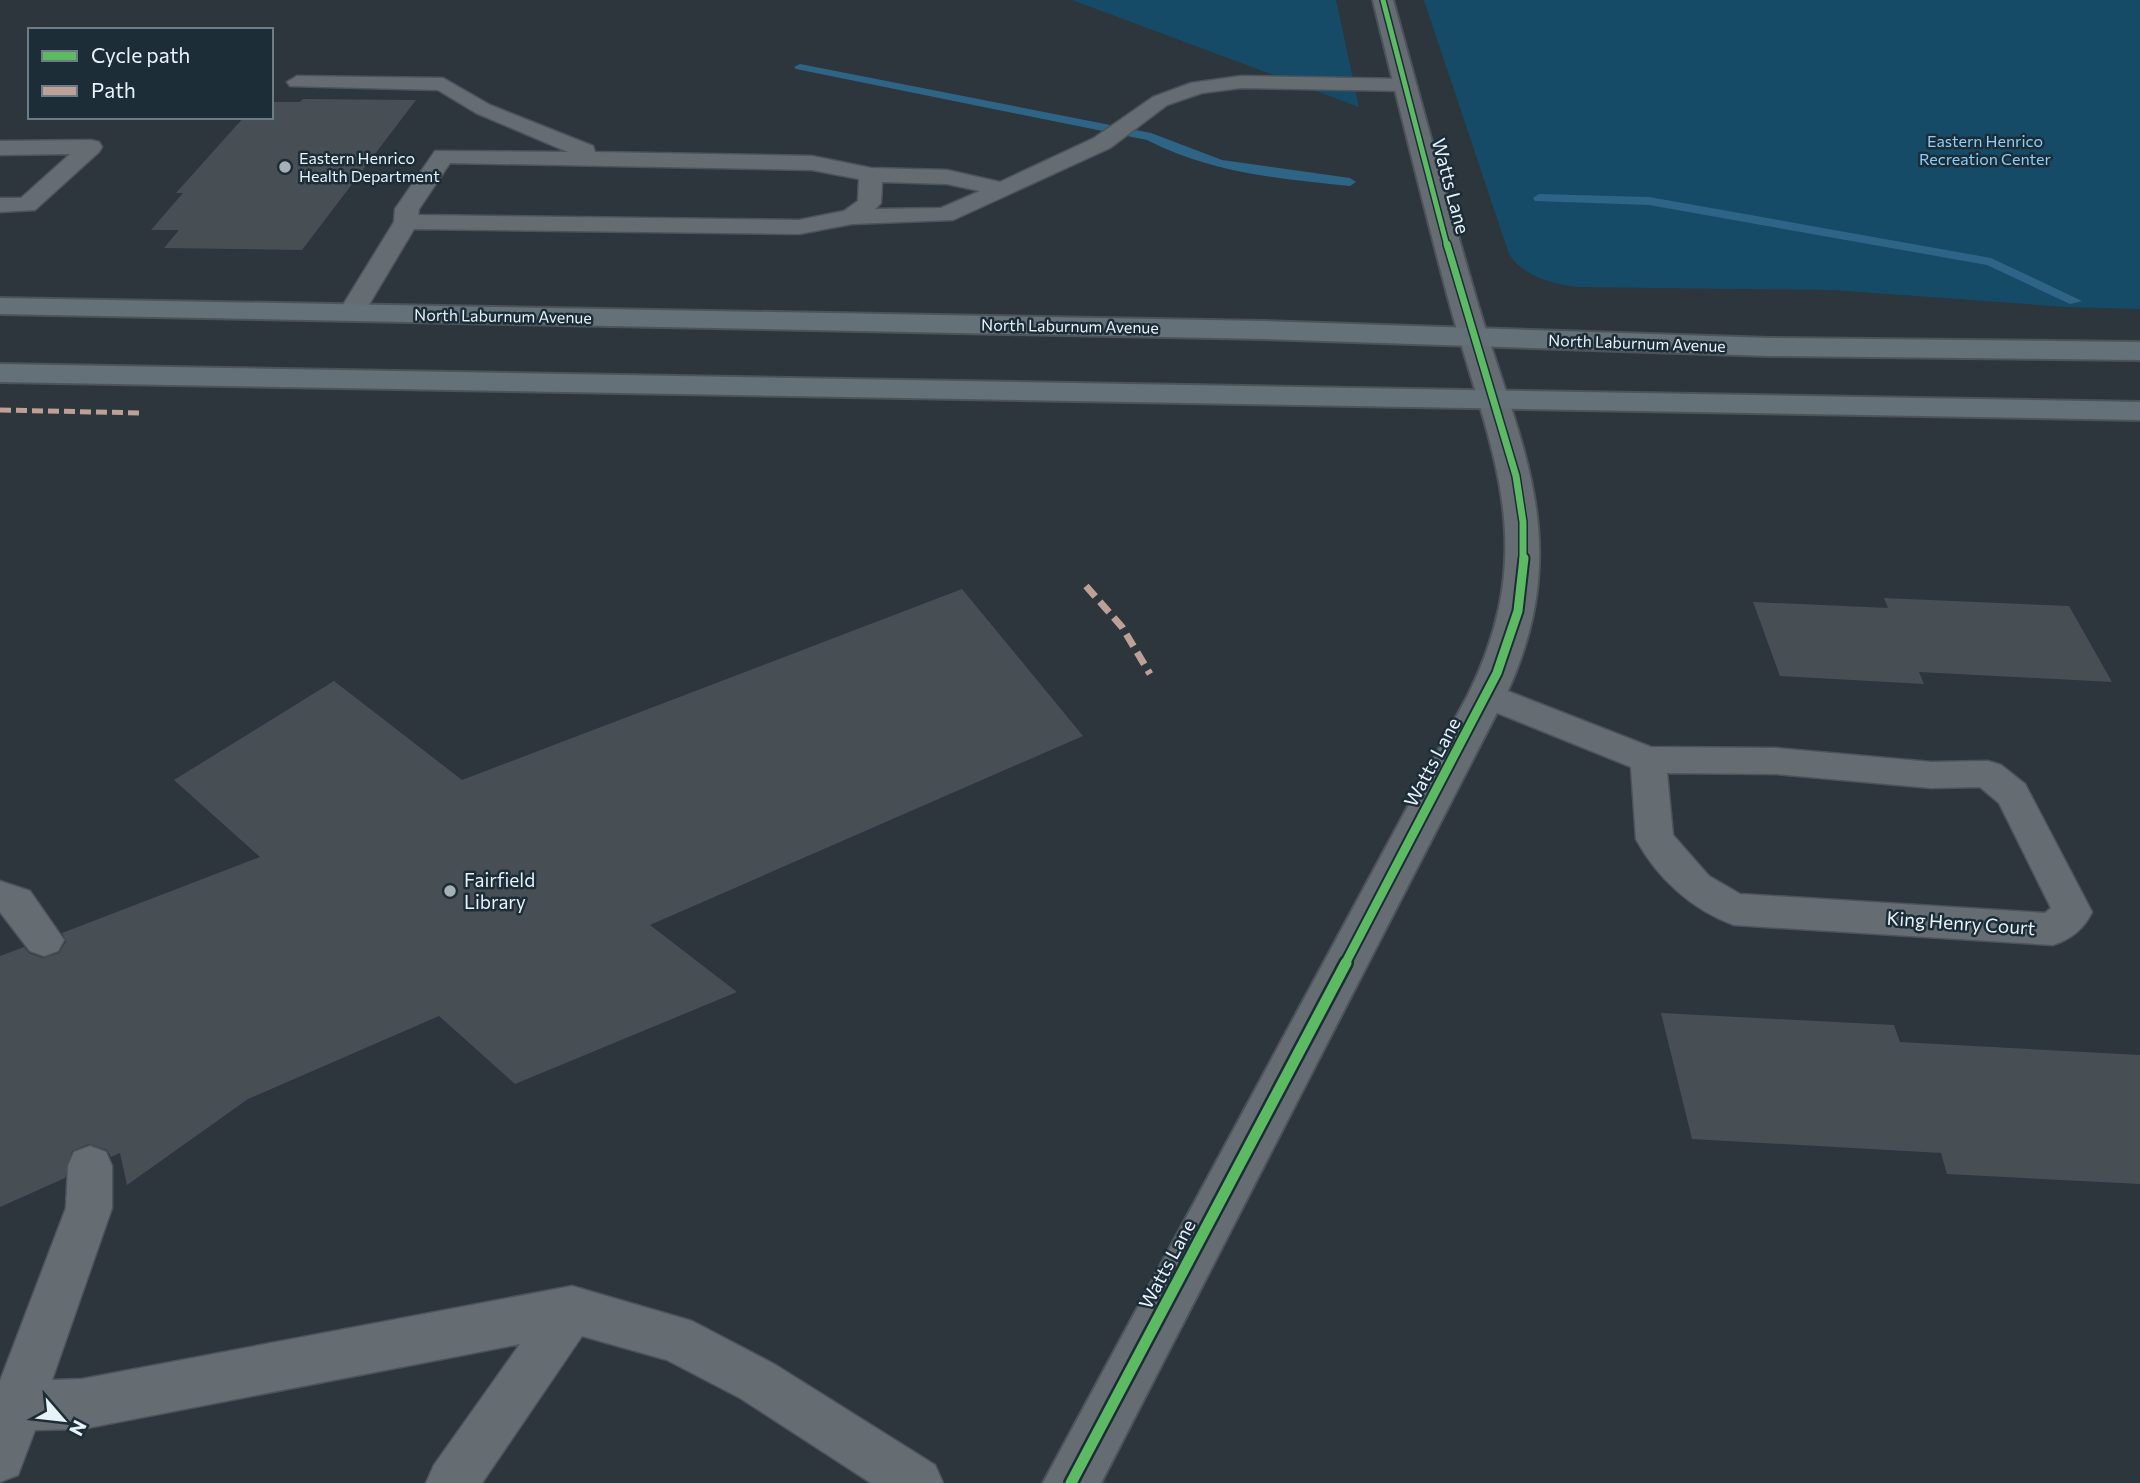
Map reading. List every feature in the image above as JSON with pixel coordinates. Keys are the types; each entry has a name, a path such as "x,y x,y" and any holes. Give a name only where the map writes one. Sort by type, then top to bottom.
{"main road":[{"name":"North Laburnum Avenue","path":"0,306 1473,337 1783,348 2140,351"},
{"path":"0,373 2140,411"}],"street":[{"name":"Watts Lane","path":"1071,1483 1487,695 1506,658 1518,621 1524,570 1523,519 1514,472 1473,337 1383,0"}],"lane":[{"path":"297,82 443,84 483,109 605,159"},
{"path":"406,222 799,227 852,217 945,215 1102,143 1160,101 1198,87 1230,83 1405,85"},
{"path":"351,313 406,222 407,209 443,156 483,109"},
{"path":"0,148 91,148 27,205 0,205"},
{"path":"443,156 812,163 871,174 947,177 1003,189"},
{"path":"852,217 869,203 871,174"},
{"name":"King Henry Court","path":"1487,695 1648,760 1776,761 1931,775 1988,774 2012,794 2073,912 2053,929 1734,909 1695,887 1656,839 1648,760"},
{"path":"0,896 16,902 44,940"},
{"path":"0,1457 10,1406 89,1208 90,1166"},
{"path":"10,1406 82,1404 572,1310 675,1338 757,1381 917,1483"},
{"path":"452,1483 572,1310"}],"green space":[{"path":"1072,0 1336,0 1359,107"},
{"name":"Eastern Henrico Recreation Center","path":"1424,0 2140,0 2140,309 2067,307 1833,290 1578,287 1539,278 1522,268 1509,254"}],"building":[{"name":"Eastern Henrico Health Department","path":"303,99 416,100 302,250 164,248 179,230 151,230 183,193 176,193 242,119 273,119 273,102 300,102"},
{"name":"Fairfield Library","path":"962,589 1083,736 650,925 737,992 515,1084 439,1016 248,1099 127,1185 120,1153 111,1157 107,1150 89,1144 72,1151 65,1178 0,1207 0,956 24,947 29,953 43,958 59,953 66,941 62,933 260,857 174,780 334,681 462,780"},
{"path":"1884,598 2069,606 2112,682 1919,672 1924,684 1780,676 1753,602 1888,608"},
{"path":"1661,1013 1894,1025 1900,1042 2140,1055 2140,1184 1947,1174 1941,1153 1692,1139"}],"waterway":[{"path":"800,67 1151,137 1171,148 1220,164 1274,174 1350,182"},
{"path":"1539,198 1649,201 1991,262 2075,301"}],"marked path":[{"path":"0,410 142,413"},
{"path":"1086,586 1122,627 1150,674"}],"cycle path":[{"path":"1071,1483 1487,695 1506,652 1518,611 1524,546 1516,476 1461,296 1383,0"}],"place":[{"name":"Eastern Henrico Health Department","path":"285,167"},
{"name":"Fairfield Library","path":"450,891"}]}
